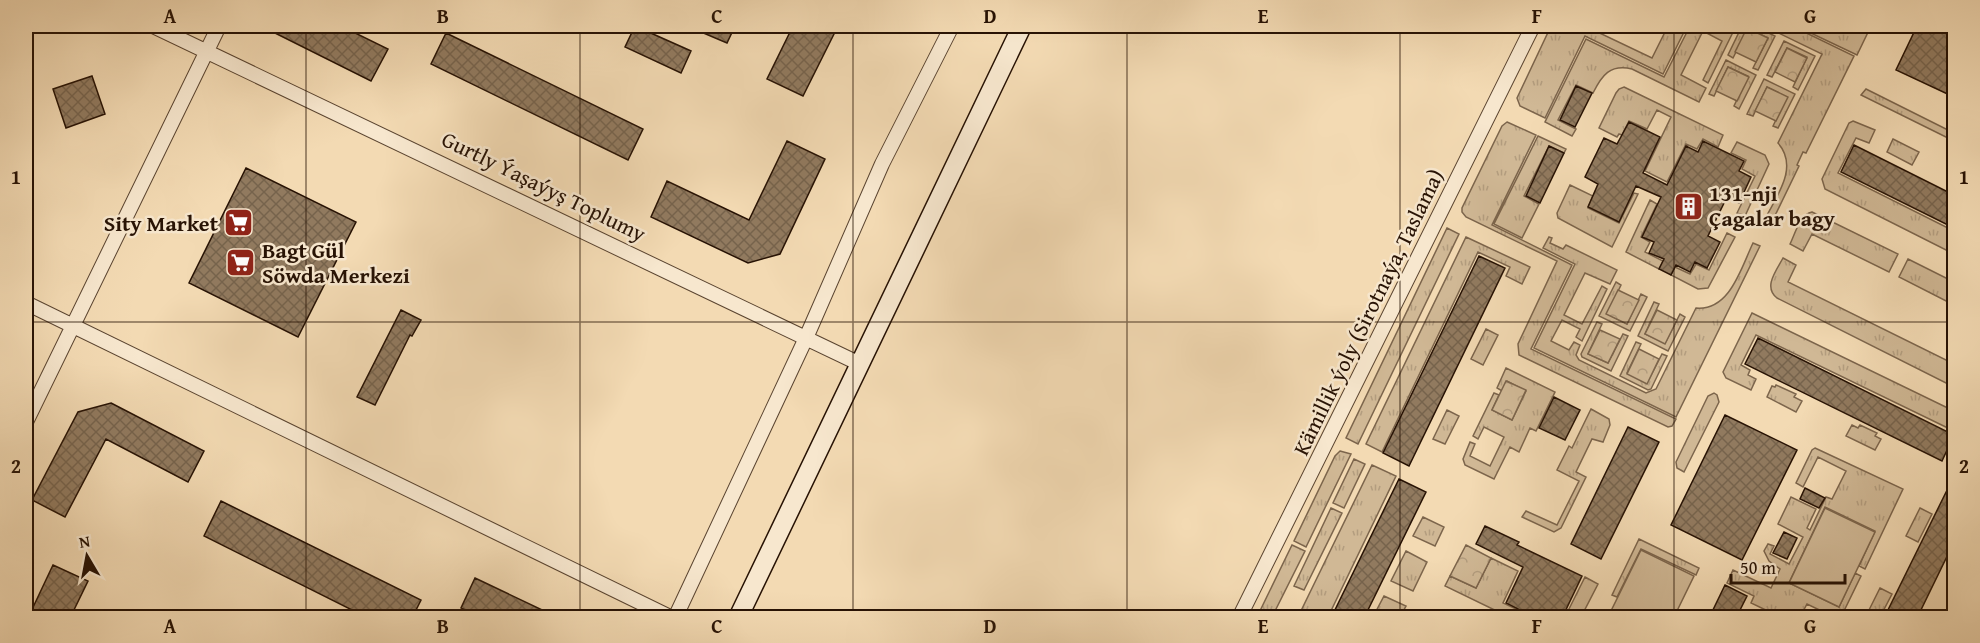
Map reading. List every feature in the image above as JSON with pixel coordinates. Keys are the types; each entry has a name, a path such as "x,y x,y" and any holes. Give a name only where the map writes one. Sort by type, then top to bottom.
{"street":[{"name":"Gurtly Ýaşaýyş Toplumy","path":"153,26 860,364"},
{"path":"26,422 219,26"},
{"path":"26,303 673,618 806,338 882,164 952,26"},
{"path":"738,618 1022,26"},
{"name":"Kämillik ýoly (Sirotnaýa, Taslama)","path":"1239,618 1533,26"}],"green space":[{"path":"1551,26 1585,26 1652,58 1668,26 1687,26 1663,74 1585,36 1545,118 1520,106 1517,98"},
{"path":"1690,26 1736,26 1708,83 1703,80 1722,41 1703,31 1681,75 1706,88 1699,102 1632,69 1618,68 1603,76 1593,93 1576,85 1558,120 1576,129 1572,136 1545,122 1586,39 1664,77"},
{"path":"1742,26 1754,26 1775,36 1758,70 1753,68 1768,38 1748,28 1733,58 1728,55"},
{"path":"1764,26 1792,26 1854,56 1806,153 1803,152 1797,165 1799,166 1770,226 1763,223 1783,183 1787,163 1778,143 1822,54"},
{"path":"1796,26 1810,26 1825,33 1829,26 1871,26 1857,55"},
{"path":"1747,28 1768,38 1756,62 1735,52"},
{"path":"1784,41 1815,56 1798,90 1793,87 1807,57 1787,48 1772,77 1767,75"},
{"path":"1787,48 1807,58 1795,82 1775,72"},
{"path":"1726,60 1756,75 1739,109 1734,106 1748,76 1728,67 1714,96 1709,94"},
{"path":"1728,67 1749,77 1737,101 1716,91"},
{"path":"1764,79 1795,94 1778,128 1773,126 1787,97 1767,87 1753,116 1747,114"},
{"path":"1624,87 1723,135 1718,147 1703,139 1697,149 1686,144 1667,182 1645,171 1671,117 1657,110 1647,129 1629,121 1622,135 1619,134 1617,137 1599,128 1616,93"},
{"path":"1767,87 1788,97 1776,121 1755,111"},
{"path":"1866,89 1954,133 1954,141 1861,95"},
{"path":"1853,121 1875,130 1869,143 1856,138 1838,173 1954,231 1954,254 1825,189 1822,179 1849,123"},
{"path":"1507,122 1536,135 1492,225 1572,265 1531,349 1676,419 1672,426 1668,427 1519,355 1518,344 1557,261 1466,217 1462,212 1502,126"},
{"path":"1538,136 1566,149 1564,153 1549,146 1524,196 1539,204 1522,238 1494,224"},
{"path":"1893,139 1919,152 1912,165 1887,152"},
{"path":"1737,142 1765,155 1769,164 1745,216 1737,213 1755,176 1742,169 1746,160 1731,153"},
{"path":"1570,185 1593,196 1588,208 1619,223 1634,193 1638,194 1612,247 1558,218 1557,213"},
{"path":"1650,200 1657,204 1641,237 1650,242 1645,252 1663,261 1659,269 1626,252"},
{"path":"1812,212 1898,254 1889,272 1812,234 1803,251 1790,244 1801,220"},
{"path":"1447,228 1459,234 1358,444 1346,438"},
{"path":"1727,233 1735,237 1708,288 1698,289 1671,275 1675,267 1690,274 1696,264 1709,270"},
{"path":"1466,237 1530,267 1522,284 1506,276 1510,267 1478,252 1382,452 1366,444"},
{"path":"1549,237 1552,238 1550,243 1563,249 1566,245 1617,270 1610,284 1585,273 1564,315 1582,324 1602,286 1607,289 1582,341 1576,337 1580,329 1562,320 1551,341 1569,350 1574,342 1580,345 1576,355 1579,360 1646,393 1656,389 1696,308 1718,303 1733,286 1753,243 1760,246 1676,417 1534,348 1575,264 1543,248"},
{"path":"1783,258 1796,265 1788,282 1952,363 1954,359 1954,387 1777,298 1773,294 1771,284 1774,273"},
{"path":"1908,259 1954,282 1954,305 1899,277"},
{"path":"1616,282 1621,285 1607,314 1627,324 1641,294 1647,297 1630,331 1599,316"},
{"path":"1618,290 1639,300 1627,324 1606,314"},
{"path":"1654,302 1659,304 1645,334 1665,343 1680,314 1685,317 1668,351 1638,336"},
{"path":"1657,310 1677,320 1665,344 1645,334"},
{"path":"1752,313 1954,411 1954,431 1756,335 1741,365 1750,370 1748,375 1756,379 1751,390 1726,378 1723,372"},
{"path":"1597,322 1602,324 1588,354 1608,363 1623,334 1628,336 1611,371 1582,357 1581,354"},
{"path":"1486,329 1498,335 1483,365 1471,359"},
{"path":"1600,330 1620,339 1608,363 1588,354"},
{"path":"1636,342 1641,344 1627,373 1647,383 1662,354 1667,356 1651,389 1648,390 1620,376"},
{"path":"1639,349 1659,359 1647,384 1627,374"},
{"path":"1506,368 1555,392 1536,431 1530,428 1519,452 1510,447 1494,479 1465,465 1463,459 1470,442 1475,444 1470,456 1490,466 1504,437 1484,427 1478,439 1473,436 1494,393 1499,395 1492,410 1512,420 1526,391 1507,381 1502,391 1497,388"},
{"path":"1506,381 1526,390 1512,420 1492,410"},
{"path":"1776,385 1796,394 1794,397 1802,401 1796,412 1767,397 1772,386"},
{"path":"1714,393 1719,402 1684,472 1677,468 1676,462 1708,396"},
{"path":"1591,409 1609,419 1610,425 1603,442 1592,439 1576,472 1586,477 1561,528 1554,532 1522,517 1526,511 1557,525 1579,481 1557,470 1569,446 1572,448"},
{"path":"1447,410 1459,416 1445,444 1433,439"},
{"path":"1852,425 1858,428 1860,425 1877,433 1875,436 1881,439 1875,450 1846,436"},
{"path":"1815,448 1903,489 1865,569 1859,566 1875,531 1825,507 1789,583 1839,607 1855,573 1861,576 1841,617 1834,617 1807,604 1800,617 1773,617 1774,614 1751,603 1754,596 1727,583 1733,570 1771,588 1780,569 1769,561 1764,551 1768,544 1774,546 1770,554 1789,564 1803,537 1778,524 1791,497 1816,509 1807,528 1810,530 1826,497 1832,499 1846,471 1818,457 1803,487 1796,483"},
{"path":"1340,451 1351,454 1306,547 1294,541 1335,456"},
{"path":"1354,459 1365,464 1344,508 1333,503"},
{"path":"1372,465 1396,476 1328,617 1298,617"},
{"path":"1331,508 1342,513 1304,590 1294,586"},
{"path":"1825,508 1875,532 1839,607 1789,583"},
{"path":"1920,508 1932,514 1918,542 1906,536"},
{"path":"1423,517 1444,527 1435,546 1413,536"},
{"path":"1639,539 1699,568 1696,575 1641,549 1617,597 1612,595"},
{"path":"1292,545 1305,551 1272,617 1257,617"},
{"path":"1466,545 1491,558 1476,588 1450,576"},
{"path":"1641,550 1694,576 1674,617 1608,617"},
{"path":"1406,551 1427,562 1413,591 1391,581"},
{"path":"1491,558 1518,571 1503,603 1533,617 1509,617 1445,586 1450,576 1476,588"},
{"path":"1585,577 1598,584 1581,617 1565,617"},
{"path":"1880,588 1892,594 1880,617 1874,617 1867,614"},
{"path":"1384,596 1406,606 1400,617 1373,617"}],"building":[{"path":"261,26 341,26 388,49 371,81"},
{"path":"635,26 691,51 681,73 625,47"},
{"path":"687,26 735,26 727,43"},
{"path":"793,26 838,26 803,96 767,79"},
{"path":"1917,26 1954,26 1954,97 1896,70"},
{"path":"446,33 643,129 628,160 431,64"},
{"path":"92,76 105,114 66,128 53,89"},
{"path":"1576,86 1592,93 1575,127 1560,120"},
{"name":"131-nji Çagalar bagy","path":"1629,122 1660,137 1643,173 1667,185 1686,146 1698,152 1703,141 1744,161 1739,171 1751,177 1739,203 1727,197 1708,236 1720,242 1707,268 1695,262 1690,272 1676,265 1671,275 1659,269 1664,259 1649,253 1654,242 1642,237 1661,197 1636,186 1619,222 1588,207 1598,184 1585,177 1604,138 1617,144"},
{"path":"787,141 825,159 780,254 748,263 651,217 667,181 749,220"},
{"path":"1854,145 1954,195 1954,228 1841,172"},
{"path":"1549,146 1564,153 1540,203 1526,196"},
{"path":"246,168 356,222 298,337 189,283"},
{"path":"1479,256 1505,268 1409,466 1383,453"},
{"path":"401,310 421,320 412,336 410,335 375,405 357,397"},
{"path":"1758,338 1954,435 1942,461 1745,364"},
{"path":"1554,397 1580,410 1565,440 1539,428"},
{"path":"111,403 204,451 188,482 106,439 65,517 32,500 78,412"},
{"path":"1725,415 1797,450 1742,560 1671,525"},
{"path":"1628,427 1659,442 1601,559 1571,544"},
{"path":"1954,476 1954,542 1917,618 1884,618"},
{"path":"1399,479 1426,492 1364,618 1331,618"},
{"path":"1805,488 1825,498 1819,508 1800,499"},
{"path":"221,501 421,600 412,618 368,618 204,536"},
{"path":"1485,526 1519,542 1517,545 1582,576 1562,618 1536,618 1506,603 1523,567 1476,544"},
{"path":"1784,532 1797,538 1787,559 1773,553"},
{"path":"53,565 88,581 70,618 28,618"},
{"path":"475,578 559,618 482,618 461,608"},
{"path":"1725,585 1747,596 1736,618 1723,618 1712,612"}],"place":[{"name":"131-nji Çagalar bagy","path":"1688,206"},
{"name":"Sity Market","path":"239,223"},
{"name":"Bagt Gül Söwda Merkezi","path":"241,263"}]}
